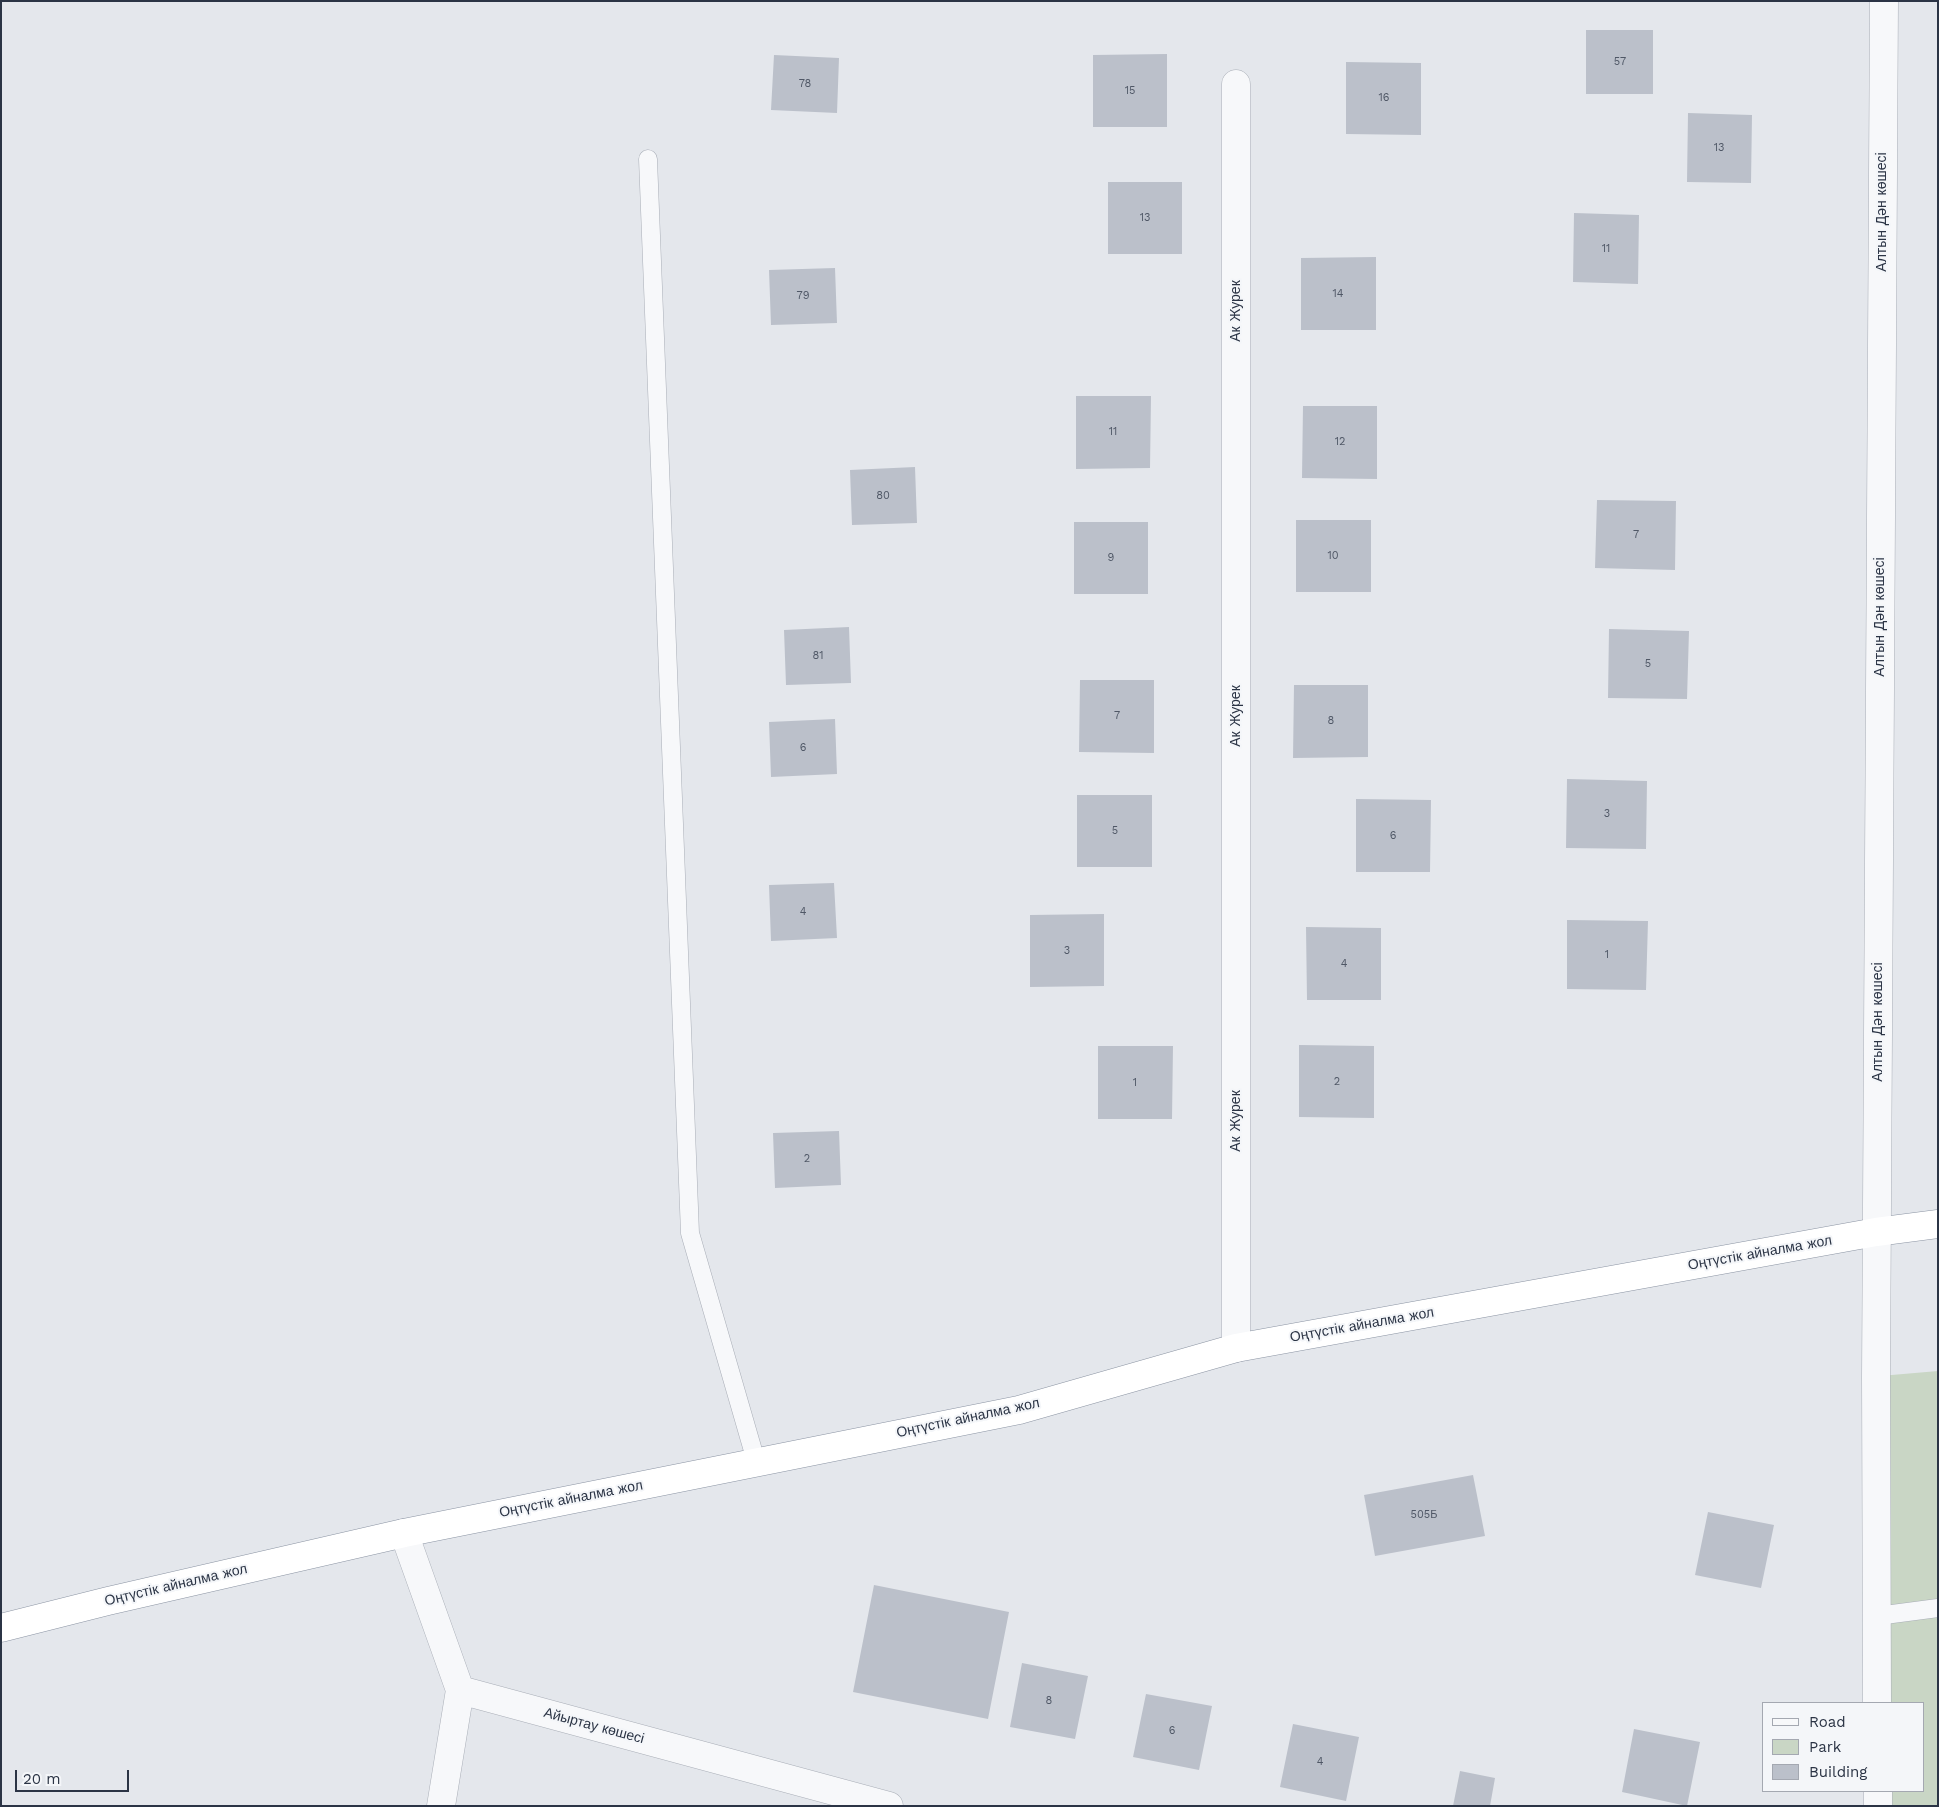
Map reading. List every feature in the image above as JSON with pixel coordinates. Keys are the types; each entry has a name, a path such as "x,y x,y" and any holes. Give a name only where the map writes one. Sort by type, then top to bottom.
{"highway":[{"name":"Оңтүстік айналма жол","path":"5,1622 404,1533 1019,1410 1236,1348 1876,1232 1938,1224"}],"street":[{"name":"Алтын Дән көшесі","path":"1877,1702 1876,1232 1884,1"},
{"name":"Ак Журек","path":"1236,84 1236,1348"},
{"path":"404,1533 460,1690 441,1806"},
{"name":"Айыртау көшесі","path":"460,1690 889,1806"},
{"path":"1878,1792 1878,1806"}],"lane":[{"path":"648,159 690,1233 756,1462"},
{"path":"1876,1616 1938,1608"}],"green space":[{"path":"1938,1371 1938,1806 1880,1806 1880,1792 1924,1792 1924,1702 1880,1702 1880,1376"}],"building":[{"path":"1586,30 1653,30 1653,94 1586,94"},
{"path":"1167,54 1167,127 1093,127 1093,55"},
{"path":"774,55 839,58 837,113 771,110"},
{"path":"1346,62 1421,63 1421,135 1346,134"},
{"path":"1688,113 1752,115 1751,183 1687,182"},
{"path":"1108,182 1182,182 1182,254 1108,254"},
{"path":"1574,213 1639,215 1638,284 1573,282"},
{"path":"1376,257 1376,330 1301,330 1301,258"},
{"path":"835,268 837,323 771,325 769,270"},
{"path":"1076,396 1151,396 1150,468 1076,469"},
{"path":"1303,406 1377,406 1377,479 1302,478"},
{"path":"915,467 917,523 852,525 850,470"},
{"path":"1597,500 1676,501 1675,570 1595,568"},
{"path":"1296,520 1371,520 1371,592 1296,592"},
{"path":"1074,522 1148,522 1148,594 1074,594"},
{"path":"849,627 851,683 786,685 784,630"},
{"path":"1609,629 1689,631 1687,699 1608,698"},
{"path":"1080,680 1154,680 1154,753 1079,752"},
{"path":"1294,685 1368,685 1368,757 1293,758"},
{"path":"835,719 837,774 771,777 769,722"},
{"path":"1567,779 1647,781 1646,849 1566,848"},
{"path":"1077,795 1152,795 1152,867 1077,867"},
{"path":"1356,799 1431,800 1430,872 1356,872"},
{"path":"834,883 837,938 771,941 769,885"},
{"path":"1104,914 1104,986 1030,987 1030,915"},
{"path":"1567,920 1648,921 1646,990 1567,989"},
{"path":"1306,927 1381,928 1381,1000 1307,1000"},
{"path":"1299,1045 1374,1046 1374,1118 1299,1117"},
{"path":"1098,1046 1173,1046 1172,1119 1098,1119"},
{"path":"839,1131 841,1185 775,1188 773,1133"},
{"path":"1473,1475 1485,1536 1375,1556 1364,1495"},
{"path":"1708,1512 1774,1525 1761,1588 1695,1575"},
{"path":"874,1585 1009,1612 988,1719 853,1692"},
{"path":"1022,1663 1088,1676 1075,1739 1010,1727"},
{"path":"1146,1694 1212,1706 1199,1770 1133,1757"},
{"path":"1293,1724 1359,1737 1346,1801 1280,1787"},
{"path":"1634,1729 1700,1742 1687,1806 1622,1792"},
{"path":"1460,1771 1495,1778 1490,1806 1453,1806"}]}
